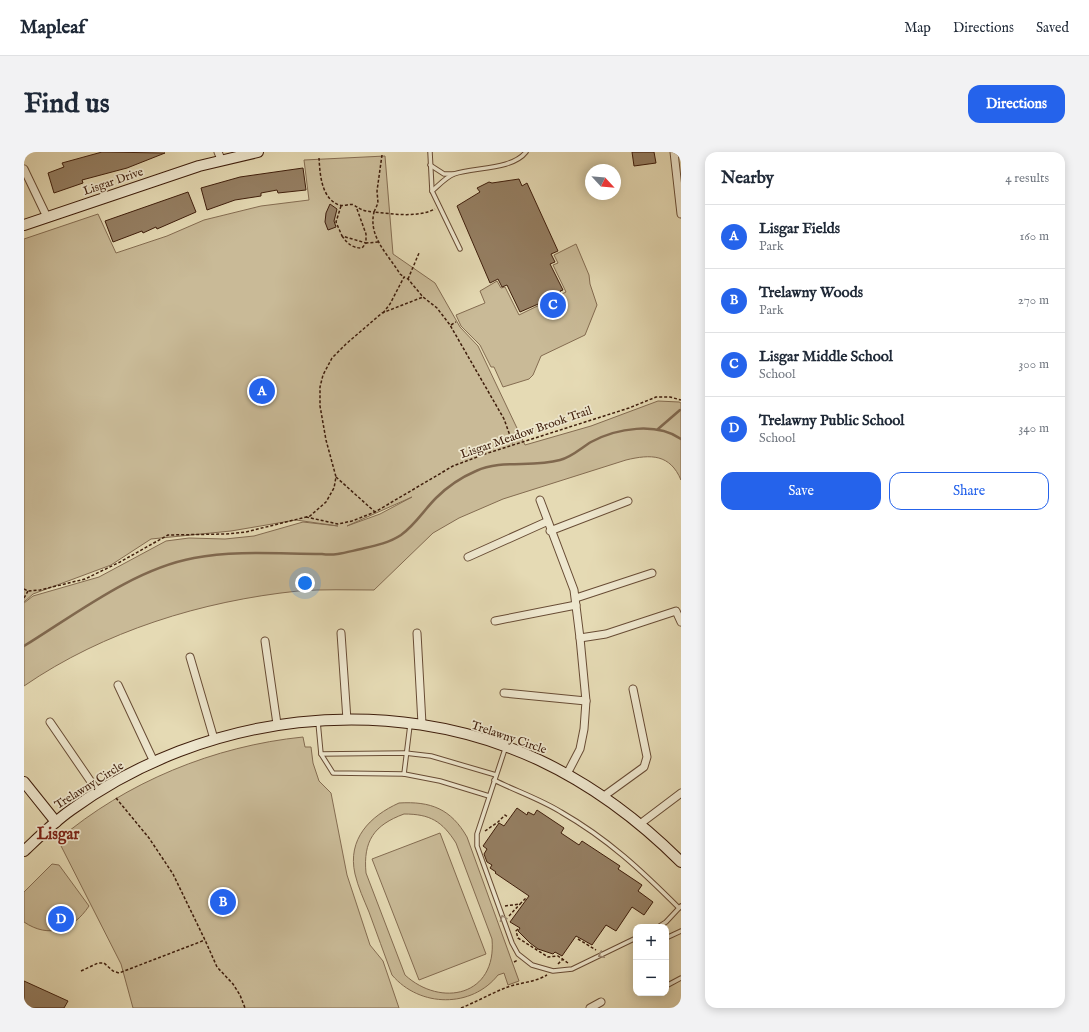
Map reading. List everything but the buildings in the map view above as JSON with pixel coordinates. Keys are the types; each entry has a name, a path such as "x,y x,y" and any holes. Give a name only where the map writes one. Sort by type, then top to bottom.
{"street":[{"name":"Lisgar Drive","path":"24,225 219,156 258,152"},
{"path":"674,152 681,214"},
{"path":"24,169 47,218"},
{"path":"540,500 546,522 576,601 580,638 586,701 582,744 567,774"},
{"path":"550,531 628,501"},
{"path":"468,557 546,522"},
{"path":"495,621 576,601 652,573"},
{"path":"580,638 606,634 676,611 681,622"},
{"path":"341,633 347,720"},
{"path":"417,633 422,724"},
{"path":"265,641 277,724"},
{"path":"190,657 214,739"},
{"path":"118,685 154,762"},
{"path":"604,796 644,767 646,763 647,757 633,689"},
{"path":"504,693 586,701"},
{"name":"Trelawny Circle","path":"24,851 56,822 98,792 154,762 214,739 277,724 347,720 410,722 422,724 506,747 537,759 567,774 604,796 640,824 681,862"},
{"path":"50,722 98,792"},
{"path":"24,782 56,822"},
{"path":"640,824 681,794"},
{"path":"590,1008 601,1002"}],"lane":[{"path":"430,152 432,191 460,249"},
{"path":"430,166 444,174 453,174 504,164 522,157 526,152"},
{"path":"432,191 453,174"},
{"path":"317,721 321,754 333,773 404,774 440,781 489,796"},
{"path":"404,774 405,753 410,722"},
{"path":"506,747 489,796 477,838 477,846 504,922 518,954 532,965 552,971 574,968 633,940"},
{"path":"321,754 405,753 431,756 496,775"},
{"path":"494,780 560,811 600,836 632,862 680,907 663,924"},
{"path":"669,936 681,930"},
{"path":"669,984 681,978"}],"path":[{"path":"382,155 377,191 378,203 372,222 373,232 378,242 400,274 408,279 423,297 437,308 450,325 504,419 513,444"},
{"path":"319,158 323,186 333,202 341,206 353,204 357,209 366,234 366,243 362,248 349,245 342,236 336,222 341,206"},
{"path":"357,209 363,212 398,215 428,212 439,207"},
{"path":"342,236 366,243 378,242"},
{"path":"408,279 419,253"},
{"path":"306,517 310,516 326,502 334,488 336,477 326,440 320,406 320,387 323,375 337,354 390,304 404,277"},
{"path":"382,313 423,297"},
{"path":"450,325 456,322"},
{"name":"Lisgar Meadow Brook Trail","path":"28,591 40,590 85,579 120,562 168,535 226,534 246,532 306,517 338,524 375,512 453,466 513,444 629,408 656,397 670,397 681,400"},
{"path":"336,477 375,512"},
{"path":"24,589 28,591 24,598"},
{"path":"116,798 149,838 173,874 217,967 233,984 240,995 245,1008"},
{"path":"477,838 505,815 508,817"},
{"path":"504,922 526,898"},
{"path":"498,906 520,904"},
{"path":"518,929 516,931 518,938 548,957 558,956 574,968"},
{"path":"578,939 602,955"},
{"path":"81,971 98,963 104,963 113,971 119,973 205,940"},
{"path":"461,1008 504,988 527,981 541,979 552,971"}],"shaded area":[{"path":"385,156 393,254 435,283 460,327 478,346 525,445 591,426 658,401 679,402 681,403 681,480 677,471 671,465 659,458 644,457 626,460 503,499 459,518 433,533 374,590 298,591 226,602 190,611 121,634 87,649 24,686 24,603 33,596 99,577 166,541 189,538 225,539 254,536 303,522 338,526 296,520 231,531 151,539 111,565 33,594 24,602 24,239 98,214 116,253 167,236 204,220 261,206 309,200 304,160","holes":["412,497 380,514 347,526"]},
{"path":"576,244 589,275 590,284 597,305 585,335 541,356 533,375 529,379 503,387 494,367 491,367 480,345 461,326 456,315 485,303 480,291 497,281 501,288 505,287 519,315 566,292 553,265 558,263 554,255"},
{"path":"303,737 305,747 311,747 313,763 319,781 331,793 347,875 370,945 383,961 399,1008 133,1008 121,964 58,840 84,819 112,801 142,784 173,770 204,758 237,749"},
{"path":"399,803 430,805 447,813 461,827 467,837 519,981 508,985 504,973 498,975 487,986 474,994 446,1000 417,994 404,986 392,975 358,884 353,861 354,850 363,830 370,822 388,808","holes":["404,814 421,815 434,820 451,835 456,843 492,939 491,958 486,973 476,984 464,991 450,993 434,991 419,985 405,975 366,873 366,852 369,843 378,829 394,818"]},
{"path":"440,833 486,954 419,980 372,859"},
{"path":"52,864 59,865 89,906 76,921 68,926 51,931 33,927 24,922 24,892"}],"waterway":[{"path":"658,429 680,410"},
{"path":"24,646 106,594 149,572 172,564 194,558 226,554 332,554 371,547 401,535 411,527 436,498 445,490 465,476 486,467 560,460 568,457 601,437 624,430 660,430 681,439"}],"place":[{"name":"Lisgar Middle School","path":"553,305"},
{"name":"Lisgar Fields","path":"262,391"},
{"name":"Trelawny Woods","path":"223,902"},
{"name":"Trelawny Public School","path":"61,919"}],"district":[{"name":"Lisgar","path":"58,833"}]}
